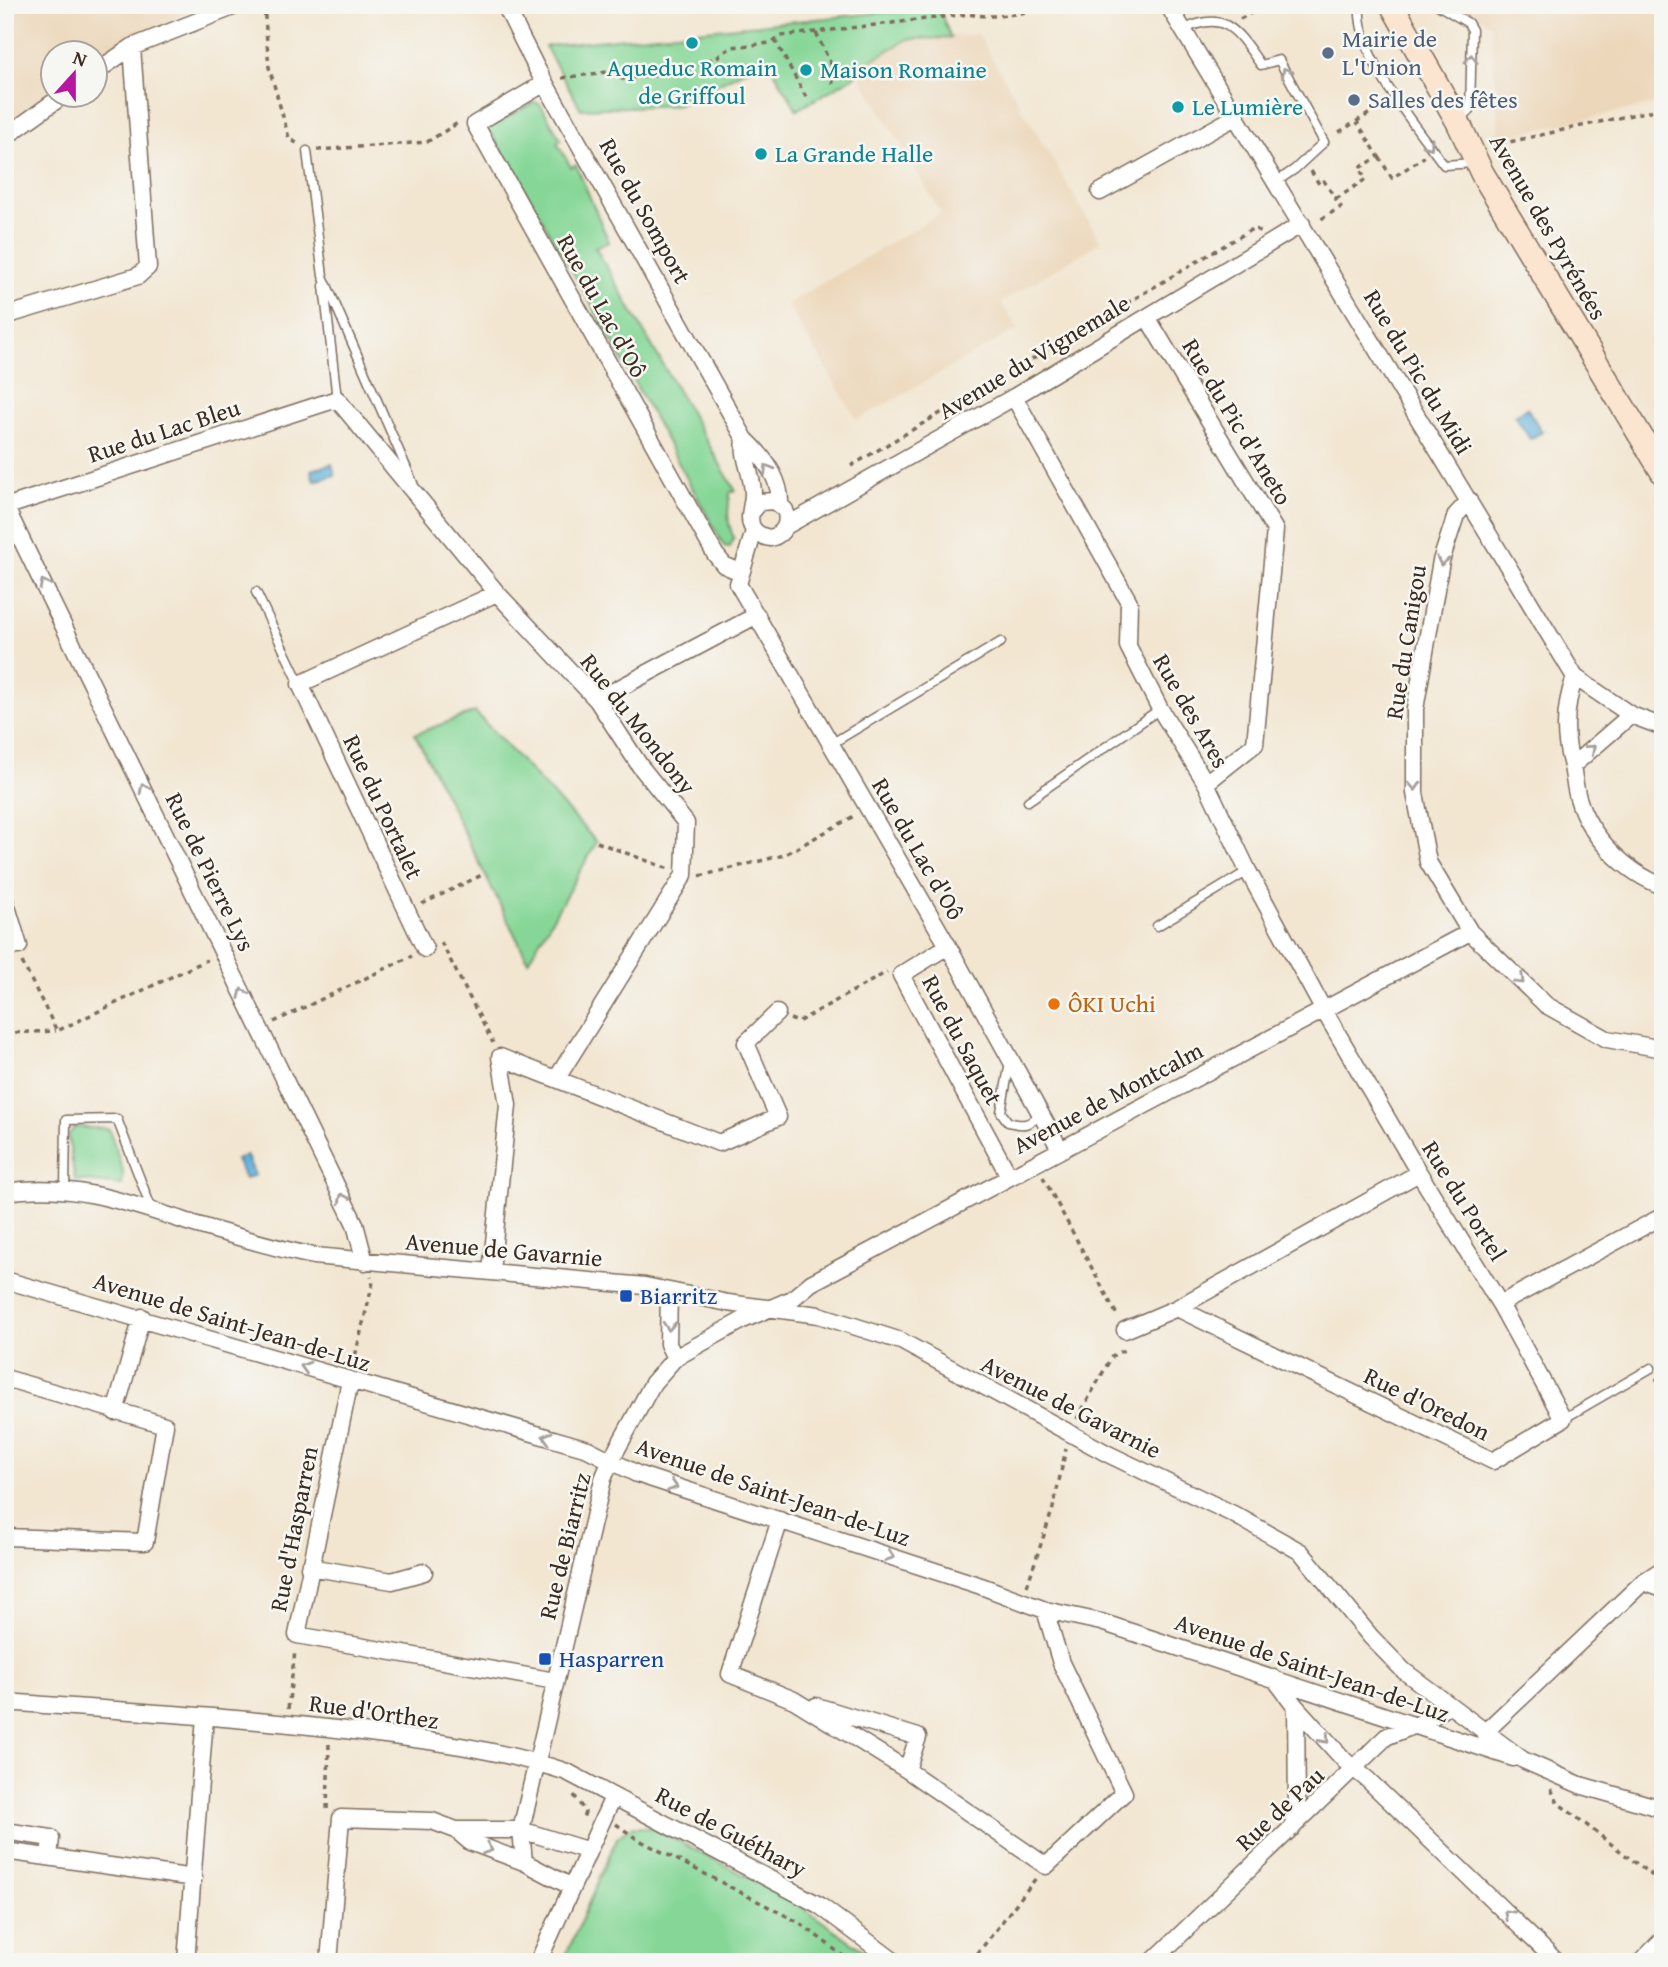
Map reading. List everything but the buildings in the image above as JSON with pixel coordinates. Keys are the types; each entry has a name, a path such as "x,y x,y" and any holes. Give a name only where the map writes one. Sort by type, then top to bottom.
{"main road":[{"name":"Avenue des Pyrénées","path":"1392,5 1663,472"}],"street":[{"path":"108,63 132,47 238,5"},
{"name":"Rue du Somport","path":"505,5 545,83 746,439 756,449 780,490 784,513"},
{"name":"Rue du Pic du Midi","path":"1168,5 1276,182 1310,223 1469,501 1574,677 1630,715 1663,727"},
{"path":"5,316 138,276 148,267 132,47"},
{"path":"475,124 545,83"},
{"path":"5,137 45,108"},
{"path":"1100,192 1237,116"},
{"name":"Rue du Lac d'Oô","path":"475,124 715,554 724,565 742,567 738,584 947,946 1060,1149"},
{"name":"Avenue du Vignemale","path":"784,513 815,512 1014,397 1275,240 1310,223"},
{"name":"Rue du Pic d'Aneto","path":"1147,317 1275,530 1255,744 1206,783"},
{"name":"Rue des Ares","path":"1014,397 1129,602 1128,646 1160,709 1206,783 1248,871 1323,1009"},
{"name":"Rue du Mondony","path":"337,399 496,593 597,700 640,766 686,823 684,875 557,1078"},
{"name":"Rue du Lac Bleu","path":"5,506 337,399"},
{"name":"Rue du Somport","path":"746,439 744,450 753,494 751,513"},
{"path":"767,500 784,513 777,536 771,538 742,567 754,531 751,513 760,502 767,500"},
{"name":"Rue du Canigou","path":"1469,501 1456,515 1441,561 1415,709 1415,793 1428,862 1470,932 1546,1005 1607,1039 1663,1049"},
{"name":"Rue de Pierre Lys","path":"5,506 223,948 259,1029 355,1224 365,1262"},
{"path":"754,531 771,538"},
{"path":"300,684 496,593"},
{"path":"597,700 757,615"},
{"path":"1574,677 1567,699 1565,744 1578,800 1595,831 1619,860 1663,886"},
{"name":"Rue du Portalet","path":"300,684 425,949"},
{"path":"1572,766 1630,715"},
{"path":"5,900 12,946"},
{"name":"Avenue de Montcalm","path":"770,1307 792,1299 811,1283 1470,932"},
{"name":"Rue du Saquet","path":"947,946 901,975 1009,1176"},
{"name":"Rue du Portel","path":"1323,1009 1500,1304 1563,1419"},
{"path":"491,1272 508,1105 500,1057 719,1143 778,1117 746,1043 777,1013"},
{"path":"1125,1330 1177,1308 1419,1173"},
{"name":"Avenue de Gavarnie","path":"5,1192 65,1190 104,1194 278,1249 365,1262 669,1291 839,1320 901,1341 1069,1433 1235,1515 1301,1552 1371,1637 1404,1671 1447,1706 1523,1760 1580,1785 1663,1809"},
{"path":"1500,1304 1663,1216"},
{"name":"Avenue de Saint-Jean-de-Luz","path":"5,1280 142,1317 350,1381 588,1449 637,1474 1045,1610 1101,1622 1492,1753 1523,1760"},
{"path":"669,1291 668,1344 675,1359"},
{"name":"Rue de Biarritz","path":"524,1862 521,1830 535,1762 603,1479 611,1460 653,1383 675,1359 717,1333 770,1307"},
{"name":"Rue d'Oredon","path":"1177,1308 1493,1461 1563,1419"},
{"path":"115,1412 142,1317"},
{"path":"5,1378 165,1425 145,1542 5,1537"},
{"name":"Rue d'Hasparren","path":"350,1381 309,1567 297,1635 555,1681"},
{"path":"780,1520 730,1674 794,1700 918,1737 907,1770"},
{"path":"309,1567 392,1581 424,1572"},
{"path":"1484,1733 1643,1582 1663,1569"},
{"path":"1643,1582 1663,1589"},
{"path":"794,1700 907,1770 1046,1866 1124,1793 1061,1663 1045,1610"},
{"path":"1274,1678 1296,1707 1356,1770 1557,1962"},
{"name":"Rue d'Orthez","path":"5,1702 287,1723 419,1739 535,1762"},
{"name":"Rue de Pau","path":"1152,1962 1356,1770 1386,1737 1412,1724 1431,1721 1447,1706"},
{"path":"1292,1828 1297,1808 1296,1707"},
{"path":"186,1962 205,1717"},
{"name":"Rue de Guéthary","path":"535,1762 567,1772 818,1905 895,1962"},
{"path":"538,1962 586,1850 613,1797"},
{"path":"329,1962 341,1818 432,1821 456,1830 470,1842 524,1862 570,1886"},
{"path":"456,1830 521,1830 586,1850"},
{"path":"5,1831 51,1838 49,1857"},
{"path":"5,1851 194,1878"},
{"path":"1641,1962 1663,1939"}],"lane":[{"path":"1360,5 1361,34 1395,97 1444,165 1482,157"},
{"path":"1438,5 1468,23 1472,30 1470,110 1458,122"},
{"path":"1183,30 1202,21 1227,26 1235,29 1261,65 1279,60 1324,142 1295,169 1276,182"},
{"name":"Rue du Mondony","path":"307,151 337,399"},
{"name":"Rue du Mondony","path":"323,276 418,495"},
{"name":"Rue du Portalet","path":"256,592 300,684"},
{"path":"831,744 1001,642"},
{"path":"1028,801 1160,709"},
{"path":"1157,926 1248,871"},
{"path":"1010,1059 1001,1112 1007,1122 1021,1126 1028,1124 1040,1113"},
{"path":"65,1190 65,1120 117,1119 152,1210"},
{"name":"Rue d'Oredon","path":"1563,1419 1651,1368"}],"path":[{"path":"264,5 269,67 289,138 307,151 427,142 467,118 475,124"},
{"path":"545,83 607,72 622,79 677,73 717,57 732,47 838,27 969,14 984,17 1044,11 1060,5"},
{"path":"1227,26 1266,5"},
{"path":"816,33 834,71 832,88"},
{"path":"775,40 807,99"},
{"path":"1482,157 1490,147 1663,108"},
{"path":"1339,132 1378,109"},
{"path":"1357,122 1392,178 1428,154"},
{"path":"1336,199 1366,179 1359,168 1379,157"},
{"path":"1310,169 1319,184 1324,181 1341,207 1310,223"},
{"name":"Avenue du Vignemale","path":"851,466 1254,228 1275,240"},
{"path":"597,842 693,878 784,855 868,808"},
{"path":"407,911 484,874"},
{"path":"259,1029 441,942 500,1057"},
{"path":"12,946 57,1031"},
{"path":"5,1033 57,1031 213,957 223,948"},
{"path":"777,1013 798,1022 891,970 901,975"},
{"path":"1022,1602 1053,1508 1069,1433 1112,1356 1132,1345 1035,1163"},
{"path":"350,1381 373,1282 365,1262"},
{"path":"287,1723 297,1635"},
{"path":"330,1728 325,1808 341,1818"},
{"path":"1553,1773 1552,1794 1558,1803 1663,1884"},
{"path":"603,1816 637,1839 800,1923 851,1962"},
{"path":"971,1962 1046,1866"}],"shaded area":[{"path":"5,5 204,5 123,43 108,54 108,38 38,38 38,105 5,132"},
{"path":"1460,5 1663,5 1663,102 1499,138 1491,25"},
{"path":"978,34 1101,242 1001,302 1018,329 857,420 787,304 941,213 856,69 908,39"}],"green space":[{"path":"938,7 951,38 908,39 853,71 855,76 797,110 767,59 676,105 581,109 545,46"},
{"path":"535,102 541,105 561,140 557,143 571,167 576,165 609,242 595,247 735,490 730,493 729,521 734,538 730,547 724,546 597,314 492,134 487,136 487,123 493,119 496,124"},
{"path":"475,712 597,842 528,961 415,734"},
{"path":"75,1127 109,1129 123,1171 122,1185 75,1180 68,1136"},
{"path":"631,1827 653,1828 789,1898 880,1962 563,1962 617,1838"}],"water":[{"path":"1527,408 1542,432 1530,439 1515,416"},
{"path":"332,464 335,475 314,481 311,470"},
{"path":"246,1155 255,1175 245,1179 236,1160"}],"place":[{"name":"Aqueduc Romain de Griffoul","path":"692,43"},
{"name":"Mairie de L'Union","path":"1328,53"},
{"name":"Maison Romaine","path":"806,70"},
{"name":"Salles des fêtes","path":"1354,100"},
{"name":"Le Lumière","path":"1178,107"},
{"name":"La Grande Halle","path":"761,154"},
{"name":"ÔKI Uchi","path":"1054,1004"},
{"name":"Biarritz","path":"626,1296"},
{"name":"Hasparren","path":"545,1659"}]}
